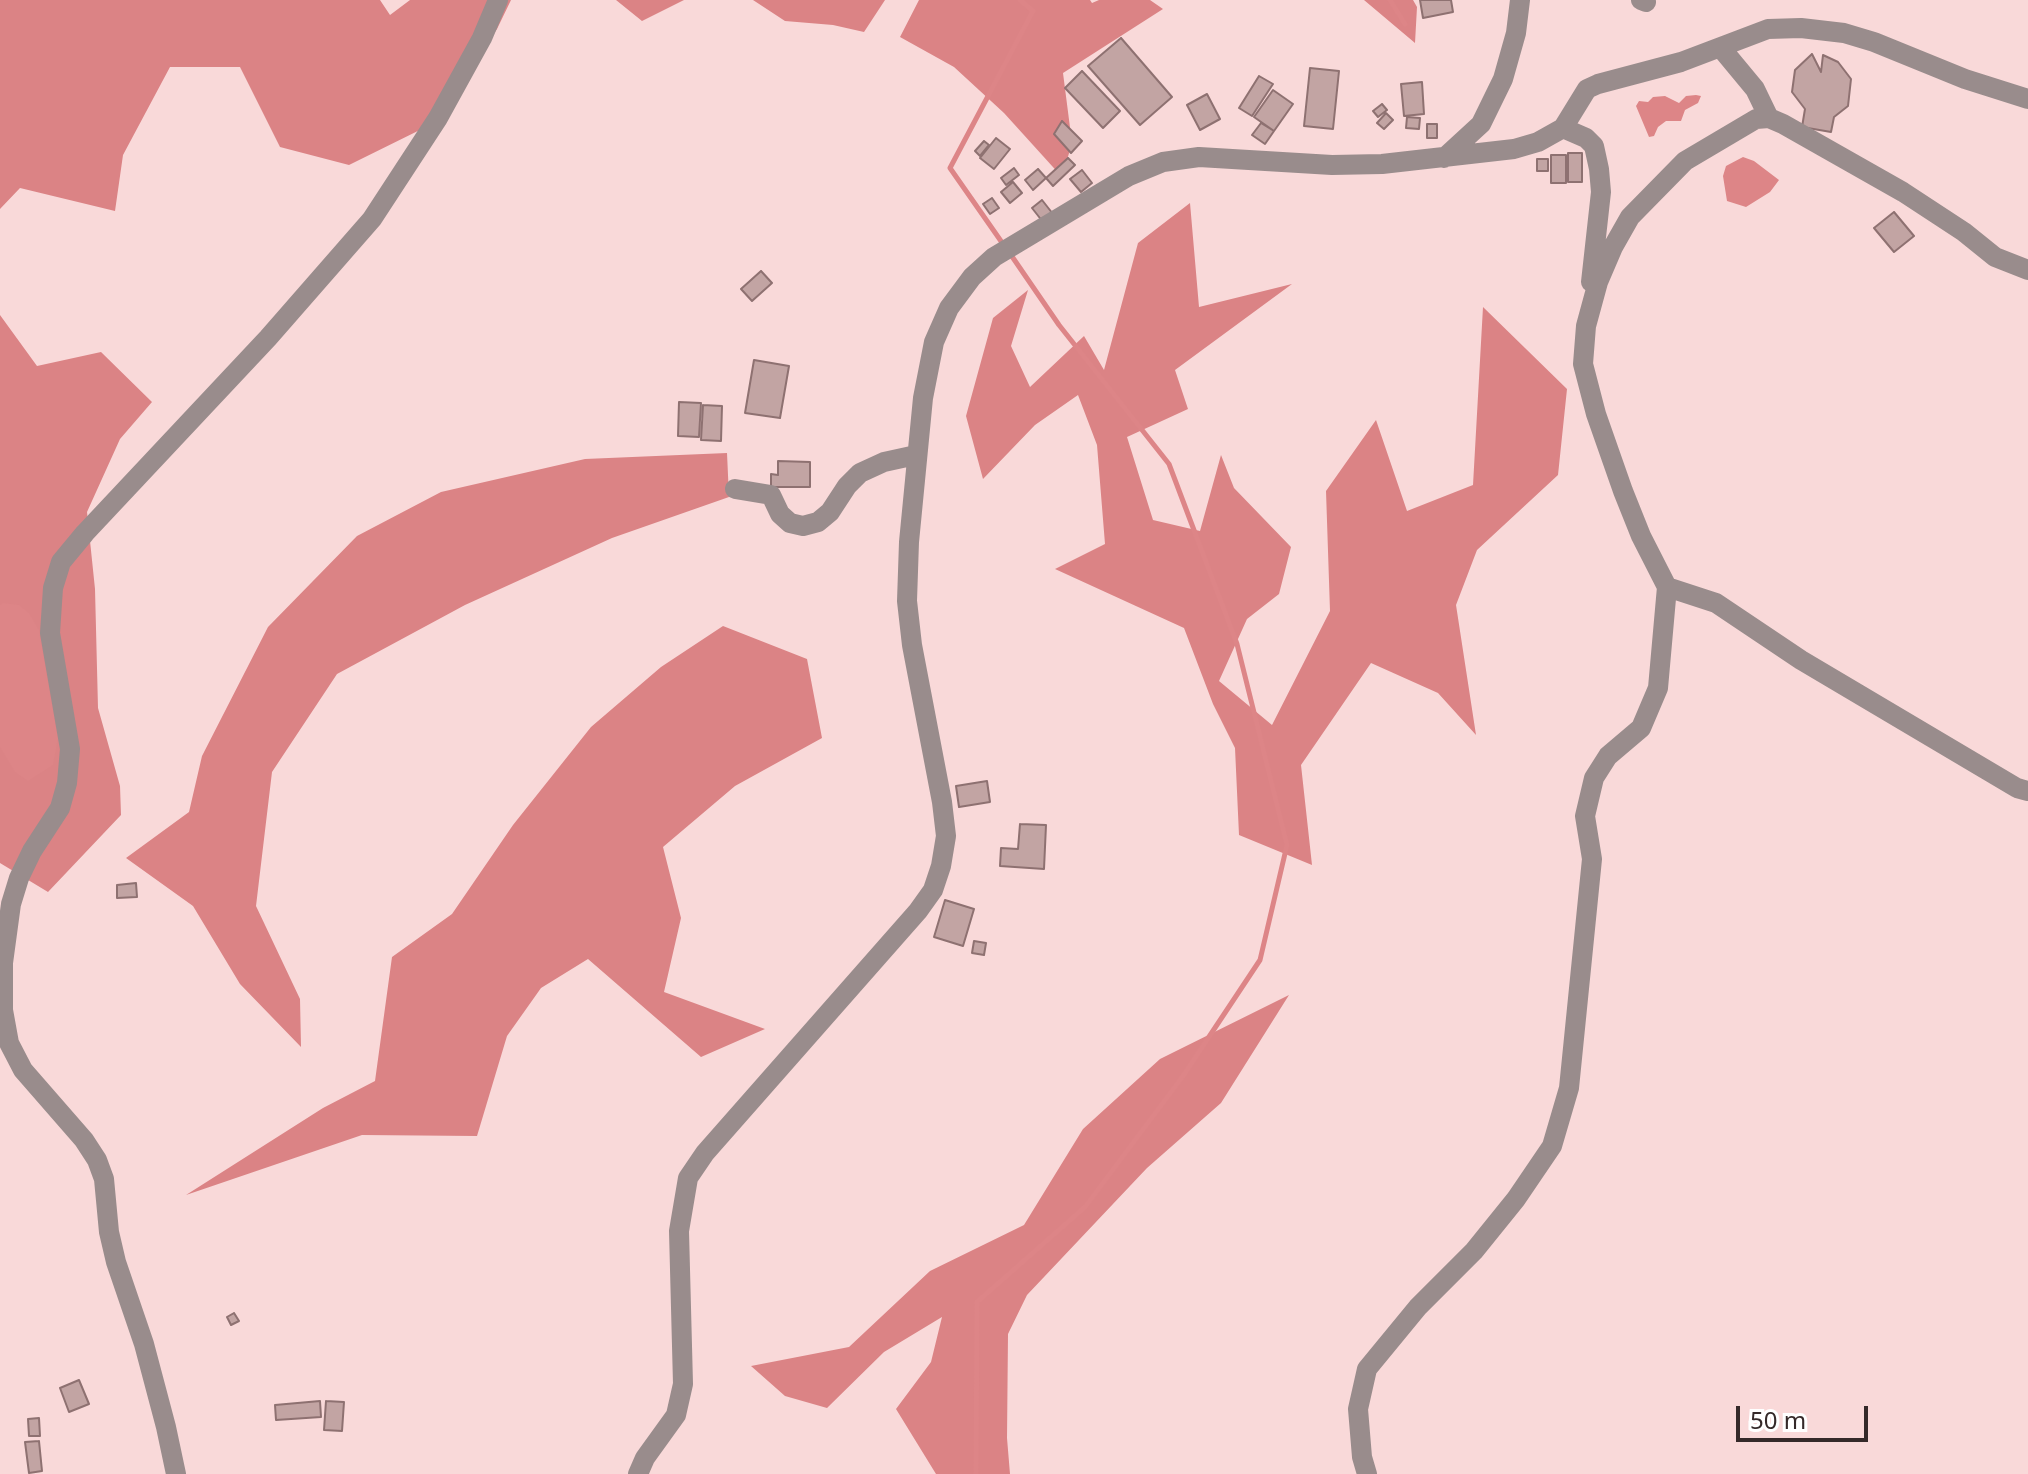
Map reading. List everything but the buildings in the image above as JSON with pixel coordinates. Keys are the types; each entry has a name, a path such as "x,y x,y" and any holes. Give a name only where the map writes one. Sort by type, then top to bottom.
{"street":[{"path":"176,1474 144,1344 116,1262 109,1232 104,1179 97,1160 84,1140 23,1070 9,1043 3,1010 3,963 15,891 32,851 60,808 67,783 70,749 50,633 53,588 61,562 85,533 268,338 372,219 438,118 482,38 498,0"},
{"path":"1444,158 1481,124 1503,79 1516,33 1520,0"},
{"path":"638,1474 645,1458 676,1415 683,1384 679,1231 688,1178 705,1153 918,911 933,890 941,866 946,836 942,802 912,645 907,601 916,455 934,342 949,308 972,277 994,257 1033,233 1129,176 1163,162 1199,157 1332,165 1382,164 1514,149 1538,142 1563,128 1587,89 1721,48 1768,29 1801,28 1844,33 1965,79 2028,99"},
{"path":"1721,48 1755,89 1769,118 1903,192 1964,232 1995,257 2028,270"},
{"path":"1586,326 1598,282 1630,217 1685,161 1746,123 1769,118"},
{"path":"1367,1474 1362,1457 1358,1409 1367,1369 1418,1307 1474,1251 1516,1199 1552,1146 1569,1088 1573,1057 1592,859 1585,816 1594,778 1608,756 1641,728 1658,688 1667,587 1641,536 1596,414 1583,364 1601,192 1599,169 1594,146 1586,138 1563,128"},
{"path":"735,489 771,495 780,514 790,523 803,526 818,522 830,512 860,473 884,462 916,455"},
{"path":"1667,587 1716,603 1801,660 2017,788 2028,791"}],"shaded area":[{"path":"0,0 380,0 390,15 410,0 511,0 497,29 434,123 349,165 280,147 240,67 170,67 123,155 115,211 20,188 0,209"},
{"path":"616,0 684,0 642,21"},
{"path":"753,0 885,0 864,32 833,25 785,21"},
{"path":"919,0 1090,0 1092,3 1099,0 1150,0 1163,9 1063,73 1072,143 1062,177 1004,113 954,67 900,37"},
{"path":"1364,0 1413,0 1417,7 1415,43"},
{"path":"1665,96 1679,103 1686,96 1701,96 1698,103 1685,110 1681,121 1666,121 1658,127 1654,136 1649,137 1636,106 1639,101 1648,102 1653,97"},
{"path":"1743,157 1754,161 1779,180 1770,192 1746,207 1727,201 1723,176 1726,166"},
{"path":"1190,203 1199,307 1292,284 1175,370 1188,409 1127,437 1153,520 1200,531 1221,455 1234,488 1291,547 1279,594 1247,619 1219,681 1272,725 1330,611 1326,491 1376,420 1407,511 1473,485 1483,307 1567,389 1558,475 1477,550 1456,605 1476,735 1438,693 1371,663 1301,765 1312,865 1239,835 1235,748 1213,704 1184,628 1055,569 1105,544 1097,445 1078,395 1035,425 983,479 966,416 993,318 1028,290 1011,346 1030,387 1084,336 1104,370 1138,243"},
{"path":"0,315 37,366 101,352 152,402 120,439 87,512 95,589 98,708 120,786 121,815 48,892 0,863"},
{"path":"727,453 729,497 612,538 465,605 337,674 272,772 256,906 300,999 301,1047 240,984 193,906 126,858 189,812 202,756 268,627 357,536 441,492 585,459"},
{"path":"0,605 19,605 29,613 39,630 58,738 53,765 28,781 15,772 0,747"},
{"path":"723,626 807,659 822,738 735,786 663,847 681,918 664,992 765,1029 701,1057 588,959 541,988 507,1036 477,1136 362,1135 186,1195 323,1108 375,1081 392,957 452,914 513,825 591,727 661,667"},
{"path":"1289,995 1221,1103 1147,1168 1027,1295 1008,1334 1007,1438 1010,1474 936,1474 896,1409 931,1362 942,1317 884,1352 827,1408 785,1396 751,1366 849,1347 930,1271 1024,1225 1083,1129 1160,1059"}],"waterway":[{"path":"1003,244 950,168 1033,11 1020,0"},
{"path":"1390,0 1405,24"},
{"path":"976,1474 977,1302 1085,1207 1183,1076 1260,960 1287,845 1237,644 1169,464 1059,325 1011,255"}]}
